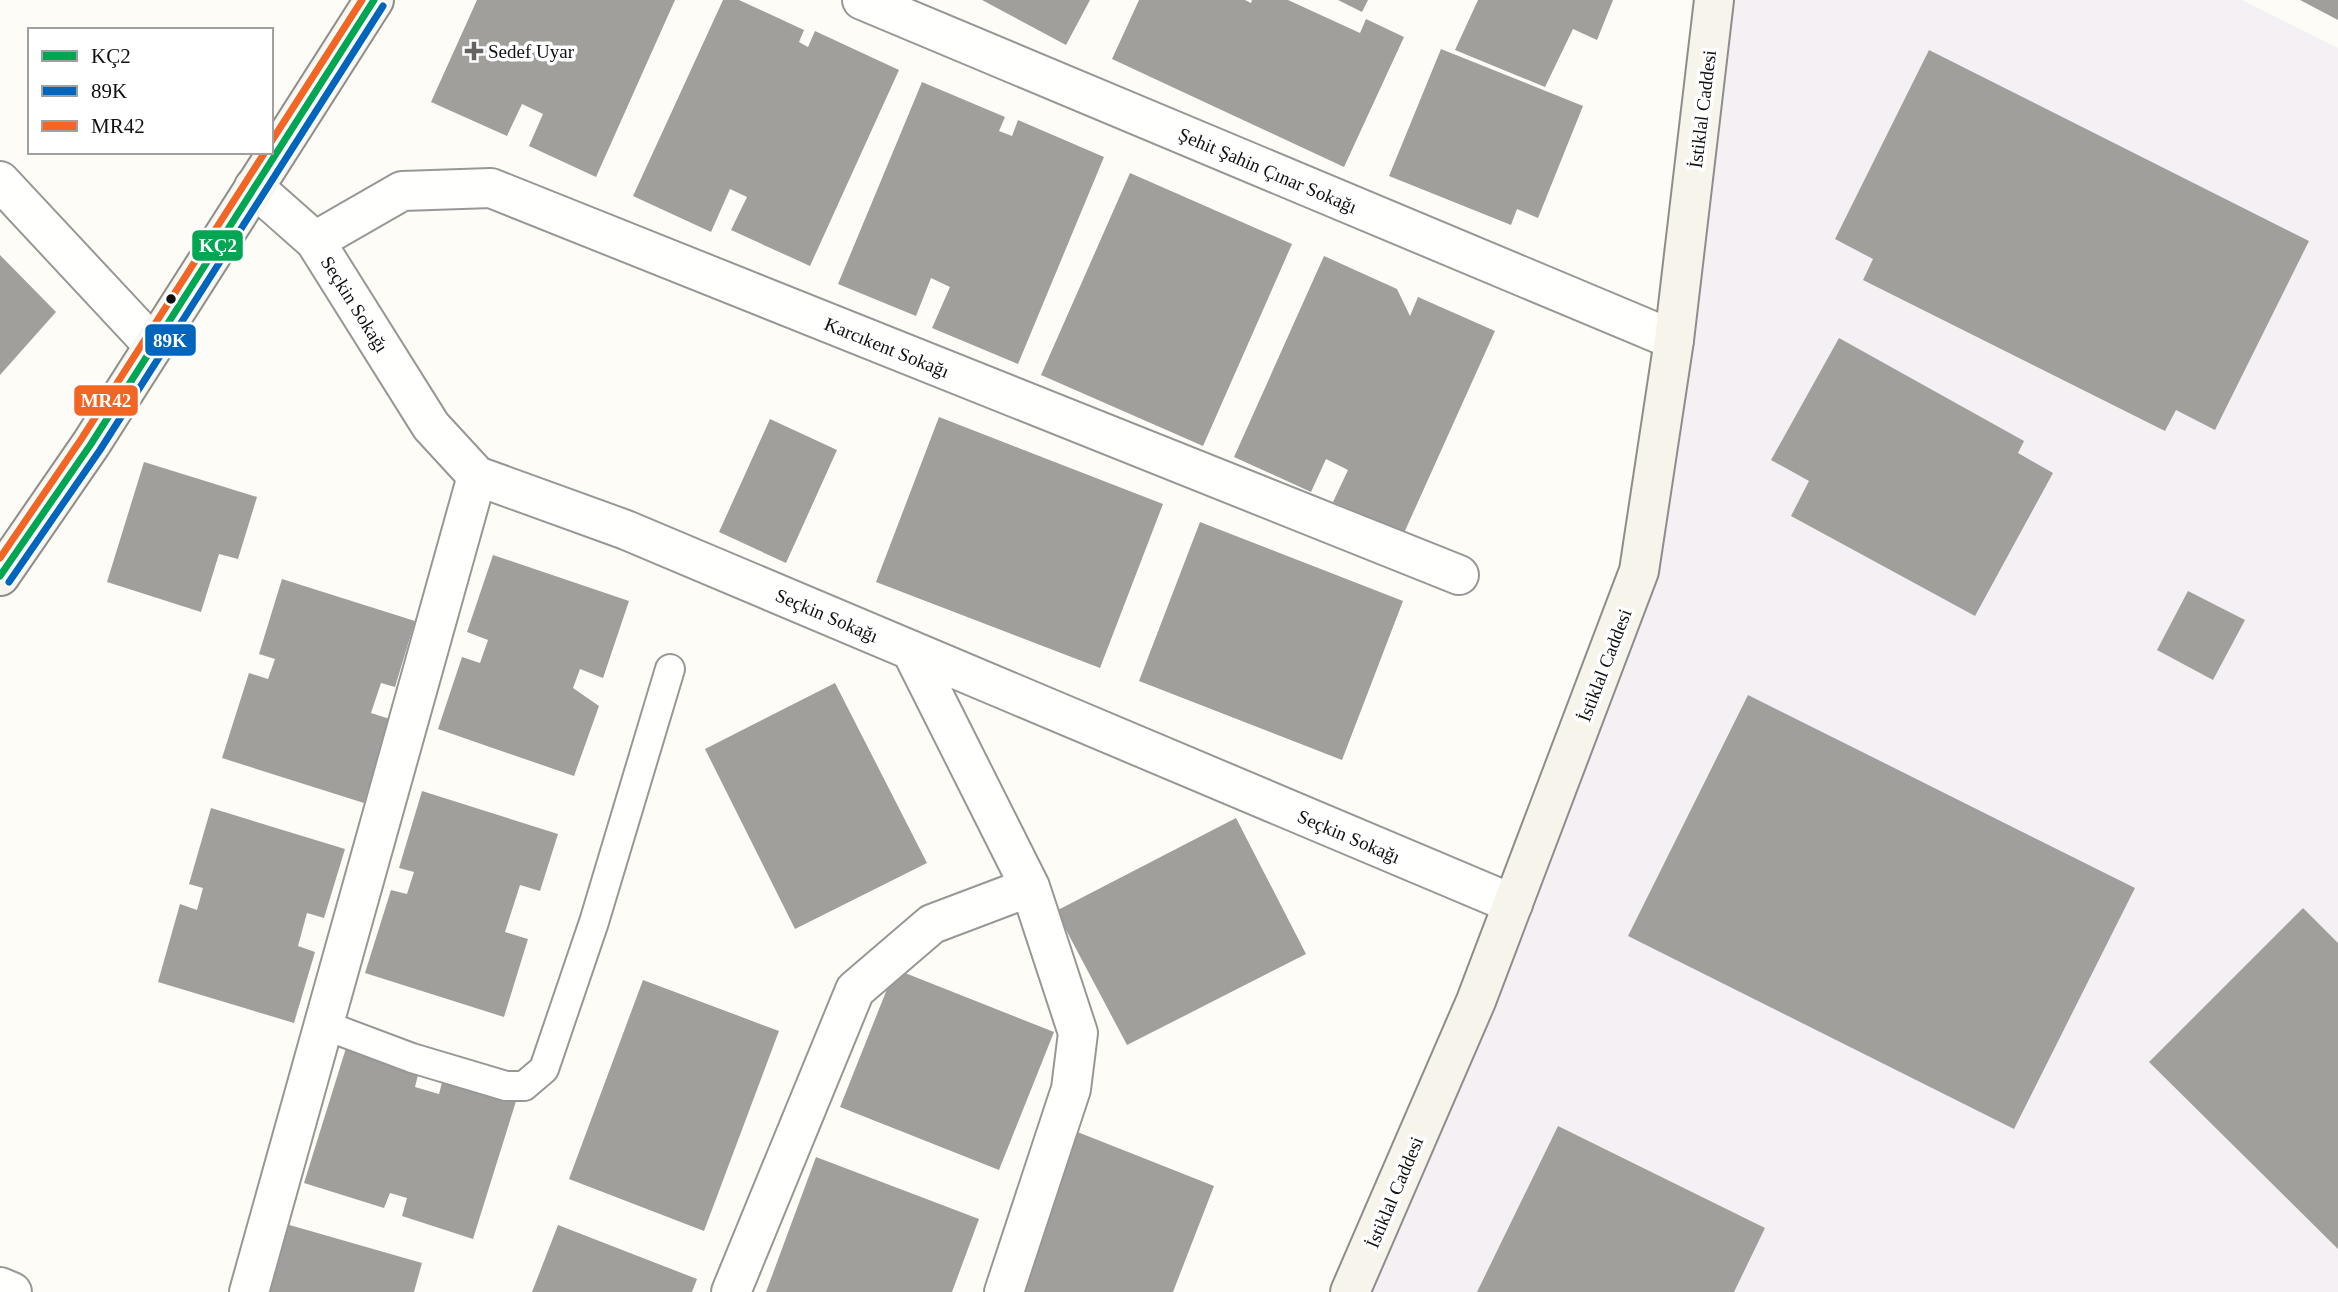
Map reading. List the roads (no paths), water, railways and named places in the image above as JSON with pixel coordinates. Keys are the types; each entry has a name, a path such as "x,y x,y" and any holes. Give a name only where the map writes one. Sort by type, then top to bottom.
{"street":[{"path":"0,576 91,443 374,0"},
{"name":"Şehit Şahin Çınar Sokağı","path":"862,0 1674,340"},
{"name":"İstiklal Caddesi","path":"1350,1292 1476,1001 1639,571 1674,340 1714,0"},
{"path":"0,181 153,345"},
{"name":"Seçkin Sokağı","path":"254,187 315,241 430,426 477,476 626,530 1513,905"},
{"name":"Karcıkent Sokağı","path":"315,241 401,191 491,188 1459,575"},
{"path":"249,1292 477,476"},
{"path":"911,650 1030,887 1078,1033 1071,1089 1004,1292"},
{"path":"731,1292 855,990 932,924 1030,887"},
{"path":"0,1287 12,1292"}],"lane":[{"path":"324,1025 412,1058 506,1086 524,1086 544,1069 594,922 670,669"}],"place":[{"name":"Sedef Uyar","path":"474,51"}]}
